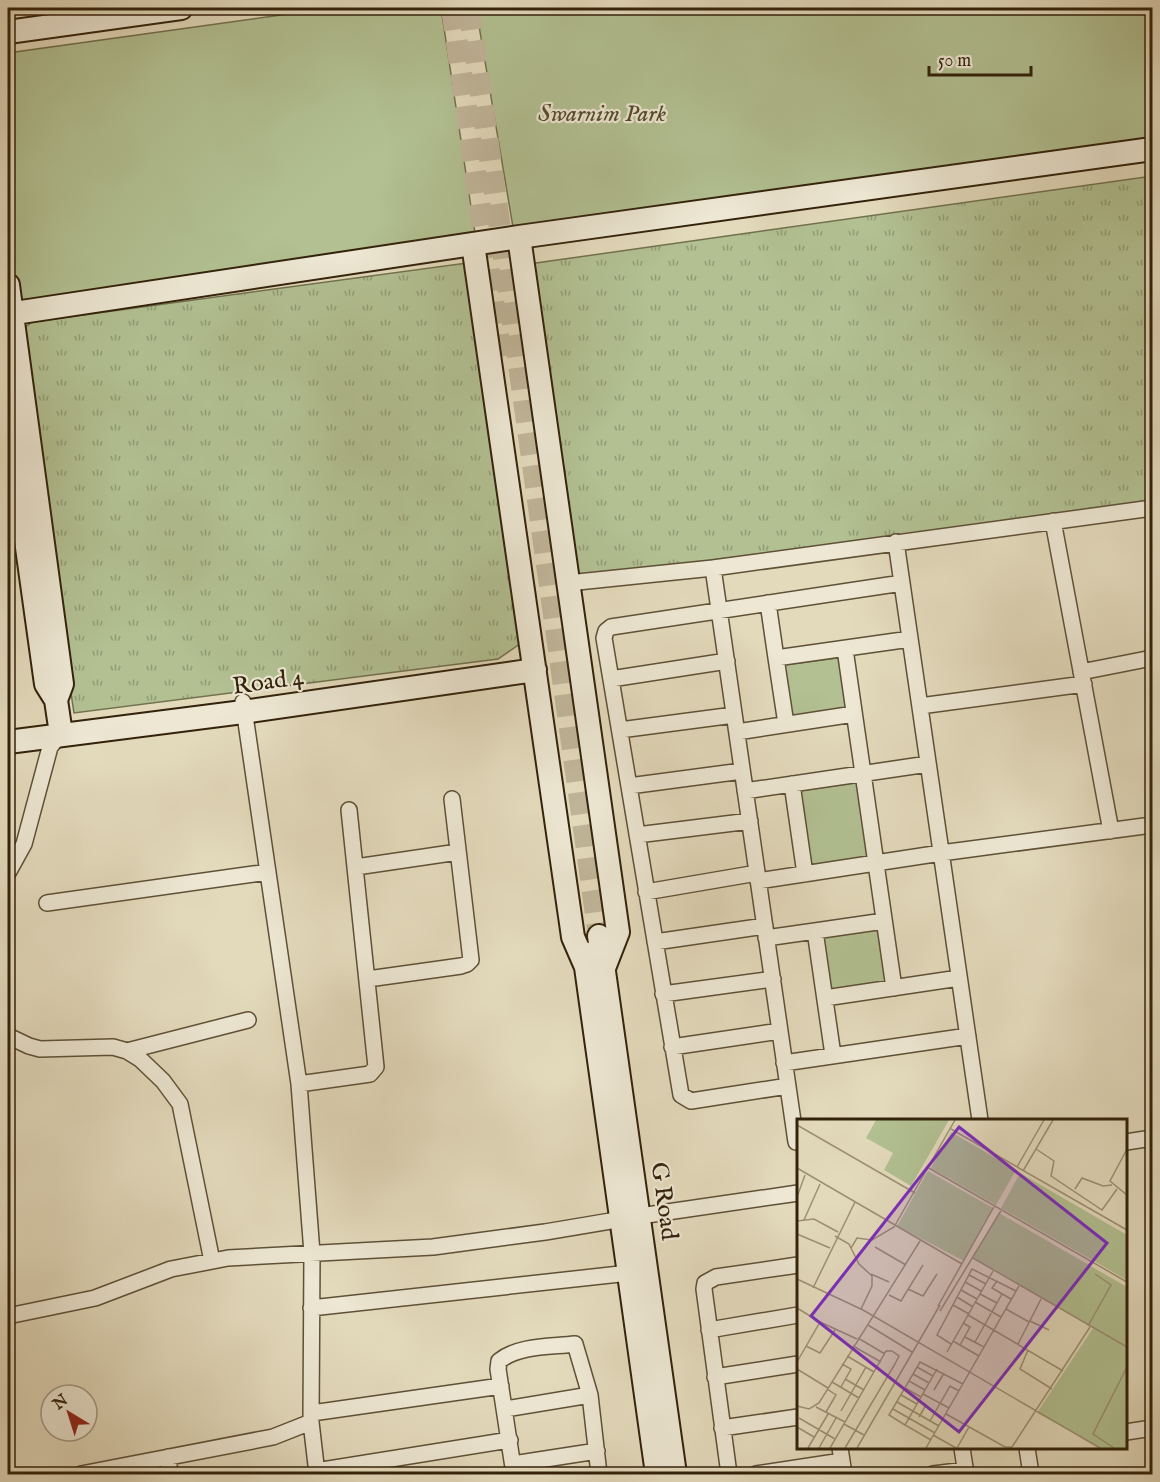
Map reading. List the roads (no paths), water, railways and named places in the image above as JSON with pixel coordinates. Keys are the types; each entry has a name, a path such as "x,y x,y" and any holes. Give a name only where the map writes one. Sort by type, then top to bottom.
{"street":[{"path":"8,32 181,8"},
{"path":"9,313 519,237 1152,149"},
{"path":"473,244 573,937 595,967 618,932 519,237"},
{"path":"8,285 20,489"},
{"path":"8,411 20,489 62,684 59,718 24,844 8,873"},
{"path":"568,583 713,568 1152,508"},
{"path":"1053,521 1111,831"},
{"path":"896,542 980,1119"},
{"path":"713,568 796,1142"},
{"path":"788,1086 691,1101 681,1095 603,638 611,627 902,584"},
{"path":"768,603 786,724"},
{"path":"776,658 910,639"},
{"path":"845,649 894,988"},
{"path":"920,706 1082,678 1152,658"},
{"path":"611,679 727,661"},
{"name":"Road 4","path":"8,728 59,718 243,706 534,663"},
{"path":"243,706 299,1084 312,1253 311,1417 317,1473 510,1440"},
{"path":"737,732 854,714"},
{"path":"620,730 734,715"},
{"name":"Road 4","path":"8,742 59,718"},
{"path":"745,791 928,764"},
{"path":"629,786 742,771"},
{"path":"792,784 805,874"},
{"path":"368,979 461,966 471,960 452,798"},
{"path":"299,1084 370,1074 374,1071 377,1061 349,810"},
{"path":"637,835 750,821"},
{"path":"646,892 758,877 805,874 1152,825"},
{"path":"356,867 458,852"},
{"path":"47,903 268,872"},
{"path":"655,942 766,932 815,931 884,921"},
{"path":"815,931 833,1055"},
{"name":"G Road","path":"591,936 630,1218 675,1474"},
{"path":"825,998 959,978"},
{"path":"663,994 772,979"},
{"path":"127,1051 248,1020"},
{"path":"672,1047 780,1031"},
{"path":"8,1036 40,1049 113,1047 127,1051 140,1059 163,1081 180,1104 212,1261"},
{"path":"784,1063 968,1036"},
{"path":"1127,1142 1152,1138"},
{"path":"8,1316 95,1298 171,1269 228,1258 433,1247 797,1193"},
{"name":"G Road","path":"630,1218 629,1273 657,1474"},
{"path":"729,1474 705,1283 716,1277 797,1265"},
{"path":"311,1308 629,1273"},
{"path":"709,1329 797,1315"},
{"path":"597,1451 513,1469 506,1409 498,1369 499,1361 525,1350 575,1344 590,1395 597,1451 599,1474"},
{"path":"715,1377 797,1364"},
{"path":"81,1474 273,1437 311,1417 501,1386"},
{"path":"506,1409 590,1395"},
{"path":"722,1428 797,1417"},
{"path":"1127,1432 1152,1428"},
{"path":"933,1474 966,1472 962,1449"},
{"path":"1027,1449 1031,1474"},
{"path":"168,1457 170,1474"},
{"path":"756,1474 842,1461"}],"tunnel":[{"path":"452,8 502,365"},
{"path":"469,8 599,936"}],"park label":[{"name":"Swarnim Park","path":"602,113"}]}
